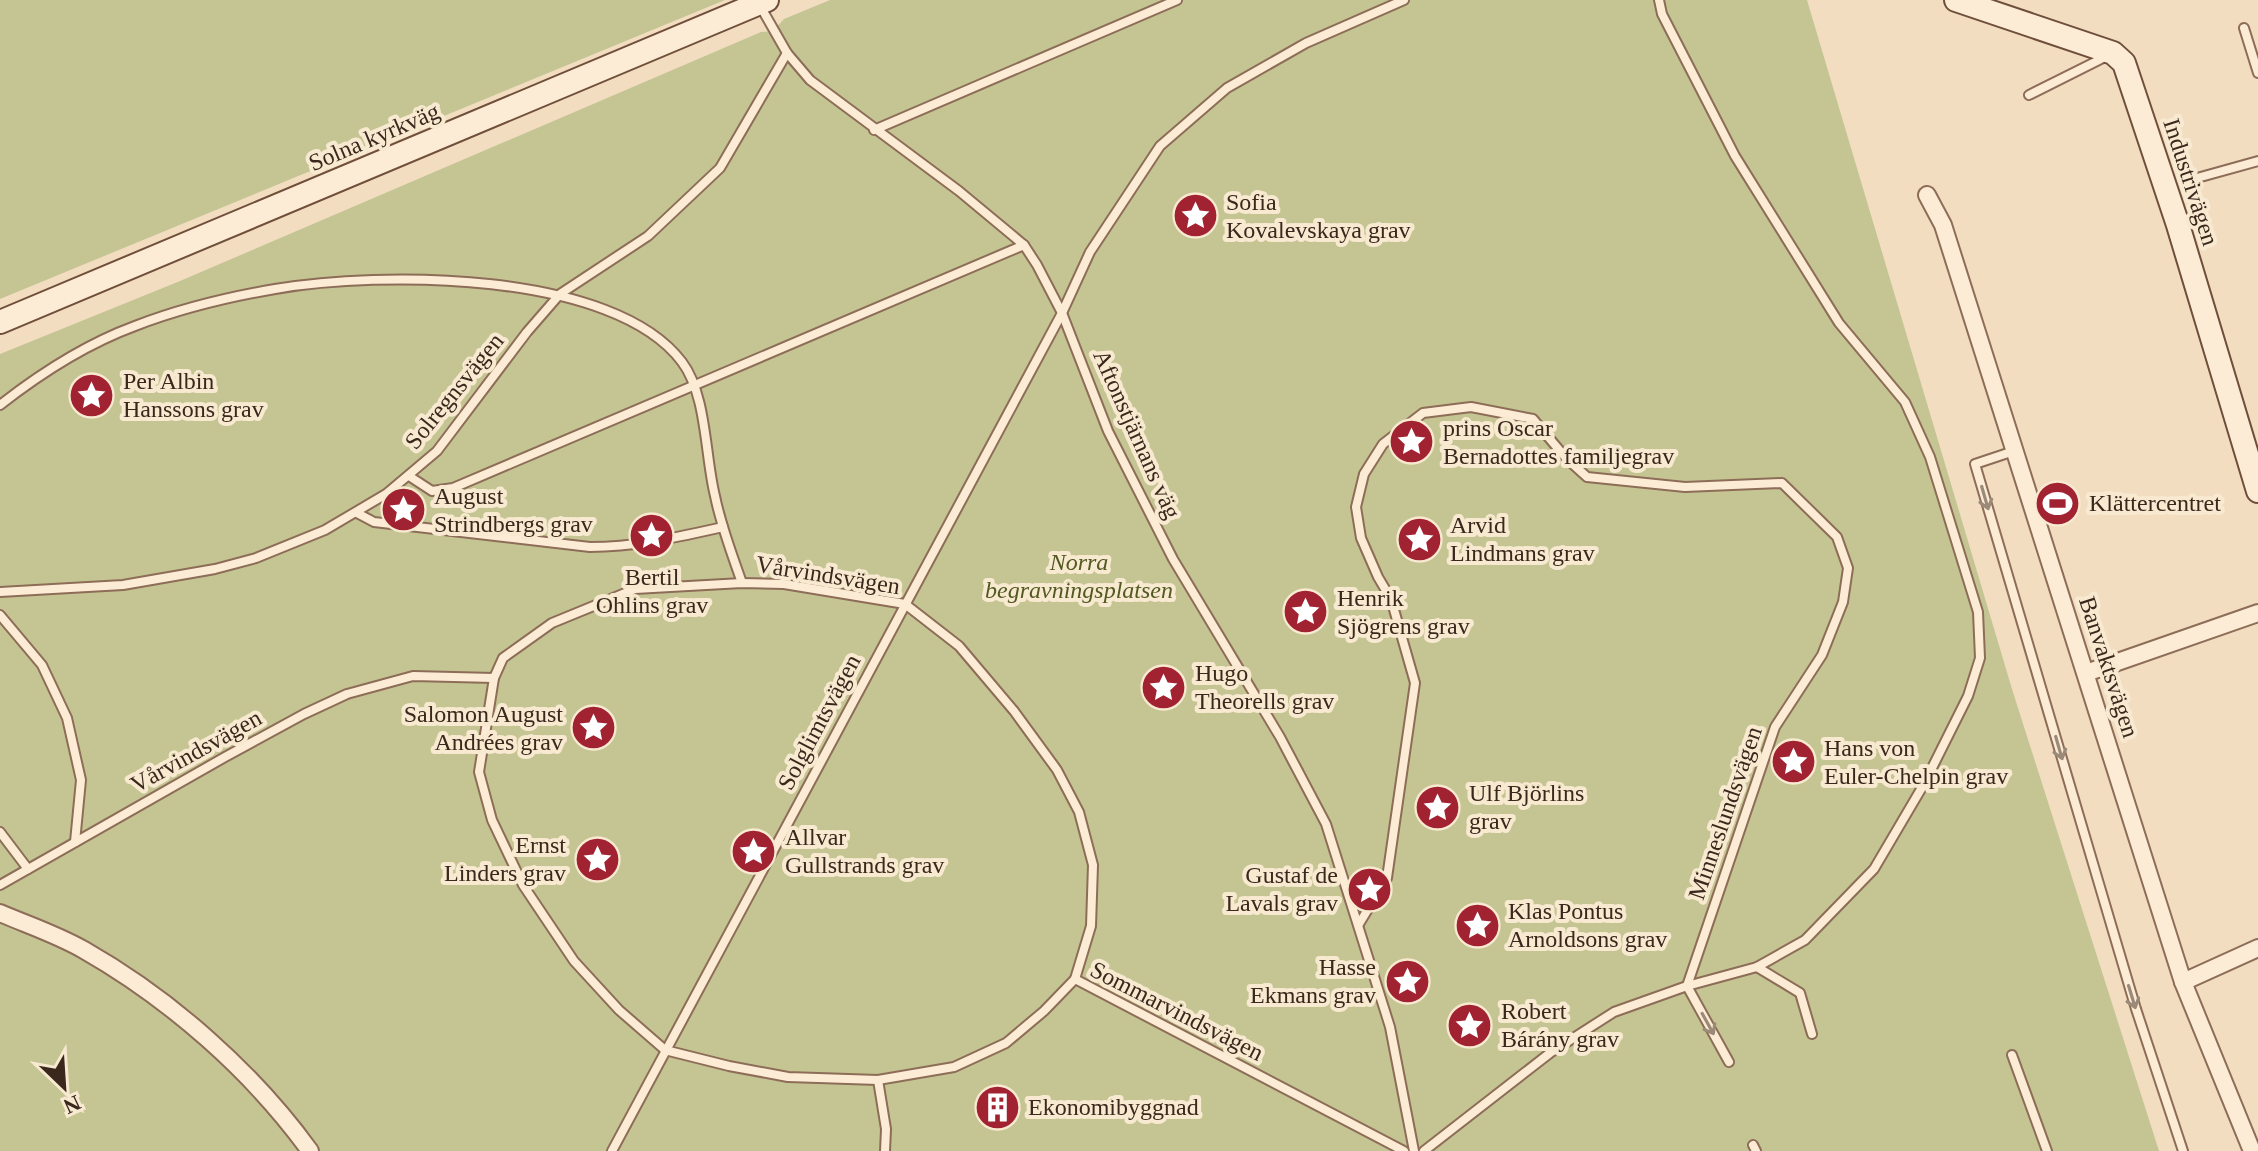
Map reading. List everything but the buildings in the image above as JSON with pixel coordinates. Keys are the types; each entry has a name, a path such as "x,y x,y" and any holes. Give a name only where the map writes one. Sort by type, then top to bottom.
{"street":[{"path":"1956,0 2113,53"},
{"name":"Solna kyrkväg","path":"0,322 761,1"},
{"name":"Industrivägen","path":"2113,53 2124,63 2134,90 2258,491"},
{"name":"Banvaktsvägen","path":"1927,195 1943,225 2183,982 2252,1151"},
{"path":"2086,673 2258,613"},
{"path":"0,913 81,948 138,984 192,1024 287,1121 310,1151"},
{"path":"2183,982 2258,948"}],"lane":[{"path":"874,130 1177,0"},
{"name":"Solglimtsvägen","path":"612,1151 1062,313 1090,252 1160,146 1227,88 1306,43 1404,0"},
{"path":"1424,1151 1550,1053 1614,1012 1687,986 1757,967 1805,940 1874,869 1931,772 1968,696 1980,658 1978,612 1930,457 1905,402 1839,323 1735,156 1662,14 1659,0"},
{"name":"Aftonstjärnans väg","path":"761,1 787,53 810,80 959,191 1024,245 1037,265 1062,313 1108,431 1173,559 1280,737 1326,824 1390,1027 1414,1151"},
{"path":"2244,28 2258,73"},
{"name":"Solregnsvägen","path":"0,592 123,585 200,572 256,558 325,530 357,513 409,476 437,451 527,332 560,294 648,236 720,168 787,53"},
{"path":"2029,95 2113,53"},
{"path":"2197,178 2258,161"},
{"path":"409,476 432,491 453,488 1024,245"},
{"path":"0,405 25,385 85,348 135,326 192,308 276,289 367,280 451,281 560,294 634,322 664,342 683,363 695,385 714,494 742,583"},
{"name":"Minneslundsvägen","path":"1359,924 1387,878 1415,683 1391,599 1361,538 1356,507 1364,474 1383,444 1423,413 1471,407 1533,419 1566,458 1587,477 1685,487 1782,483 1837,537 1848,568 1843,602 1822,655 1775,727 1687,986"},
{"path":"2015,451 1975,464 2136,1009 2183,1151"},
{"path":"357,513 374,522 590,547 634,545 723,527"},
{"name":"Vårvindsvägen","path":"0,885 258,738 347,694 413,676 494,678 503,658 552,623 635,589 742,583 784,584 905,604 959,646 1014,711 1057,770 1079,812 1093,865 1091,926 1075,979"},
{"path":"0,615 42,665 67,718 81,780 75,842"},
{"name":"Sommarvindsvägen","path":"494,678 479,772 492,820 523,885 574,961 619,1010 665,1050 788,1077 878,1080 954,1067 1006,1043 1075,979 1404,1151"},
{"path":"0,832 28,869"},
{"path":"1757,967 1800,993 1812,1034"},
{"path":"1687,986 1729,1062"},
{"path":"2012,1055 2047,1151"},
{"path":"878,1080 886,1129 885,1151"}],"green space":[{"path":"0,0 725,0 0,299"},
{"name":"Norra begravningsplatsen","path":"830,0 1807,0 2012,689 2159,1151 0,1151 0,354 180,281 761,32 773,31 784,19"}],"place":[{"name":"Sofia Kovalevskaya grav","path":"1195,216"},
{"name":"Per Albin Hanssons grav","path":"92,395"},
{"name":"prins Oscar Bernadottes familjegrav","path":"1412,442"},
{"name":"Klättercentret","path":"2058,503"},
{"name":"August Strindbergs grav","path":"403,510"},
{"name":"Bertil Ohlins grav","path":"652,535"},
{"name":"Arvid Lindmans grav","path":"1419,539"},
{"name":"Henrik Sjögrens grav","path":"1306,612"},
{"name":"Hugo Theorells grav","path":"1164,687"},
{"name":"Salomon August Andrées grav","path":"594,728"},
{"name":"Hans von Euler-Chelpin grav","path":"1793,762"},
{"name":"Ulf Björlins grav","path":"1438,807"},
{"name":"Allvar Gullstrands grav","path":"754,851"},
{"name":"Ernst Linders grav","path":"597,859"},
{"name":"Gustaf de Lavals grav","path":"1369,889"},
{"name":"Klas Pontus Arnoldsons grav","path":"1477,925"},
{"name":"Hasse Ekmans grav","path":"1407,981"},
{"name":"Robert Bárány grav","path":"1470,1025"},
{"name":"Ekonomibyggnad","path":"997,1107"}]}
